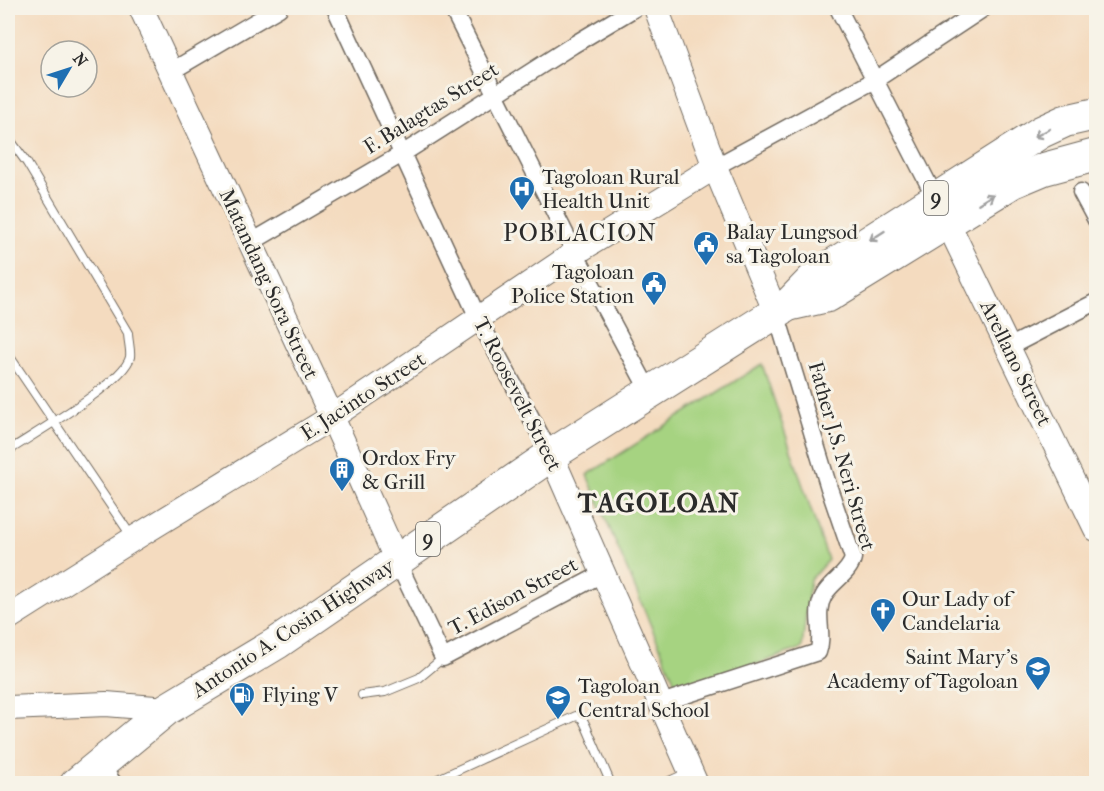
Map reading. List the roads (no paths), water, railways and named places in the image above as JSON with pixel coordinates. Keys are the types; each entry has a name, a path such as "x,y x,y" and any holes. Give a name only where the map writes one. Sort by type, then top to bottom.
{"highway":[{"name":"Antonio A. Cosin Highway","path":"942,211 1041,132 1065,121 1096,114"},
{"name":"Antonio A. Cosin Highway","path":"97,777 167,709 277,643 551,455 782,309 817,275 942,211 1044,169 1096,154"}],"street":[{"name":"Matandang Sora Street","path":"141,8 332,417 396,561"},
{"path":"170,72 279,8"},
{"name":"T. Roosevelt Street","path":"335,8 479,320 551,455 693,777"},
{"path":"452,8 575,254 650,393"},
{"name":"F. Balagtas Street","path":"250,243 402,154 635,8"},
{"path":"656,8 715,167 782,309"},
{"path":"838,8 942,211"},
{"path":"715,167 875,80 984,8"},
{"name":"E. Jacinto Street","path":"8,618 133,538 332,417 575,254 715,167"},
{"path":"1082,192 1096,220"},
{"name":"Arellano Street","path":"942,211 1096,529"},
{"path":"1009,347 1096,302"},
{"name":"Father J.S. Neri Street","path":"661,703 818,652 821,645 818,611 823,596 835,580 851,565 853,558 829,488 782,309"},
{"path":"396,561 443,658"},
{"name":"T. Edison Street","path":"443,658 604,573"},
{"path":"8,708 106,704 167,709"}],"lane":[{"path":"8,137 27,163 128,333 130,357 120,374 101,389 8,451"},
{"path":"8,354 133,538"},
{"path":"363,694 385,692 419,678 443,658"},
{"path":"427,783 576,716 582,718 610,783"},
{"path":"663,783 693,777"}],"place":[{"name":"Tagoloan Rural Health Unit","path":"522,212"},
{"name":"Balay Lungsod sa Tagoloan","path":"706,267"},
{"name":"Tagoloan Police Station","path":"654,307"},
{"name":"Ordox Fry & Grill","path":"342,493"},
{"name":"Our Lady of Candelaria","path":"883,634"},
{"name":"Saint Mary’s Academy of Tagoloan","path":"1038,692"},
{"name":"Flying V","path":"242,718"},
{"name":"Tagoloan Central School","path":"558,721"}],"district":[{"name":"POBLACION","path":"580,233"},
{"name":"TAGOLOAN","path":"659,503"}]}
